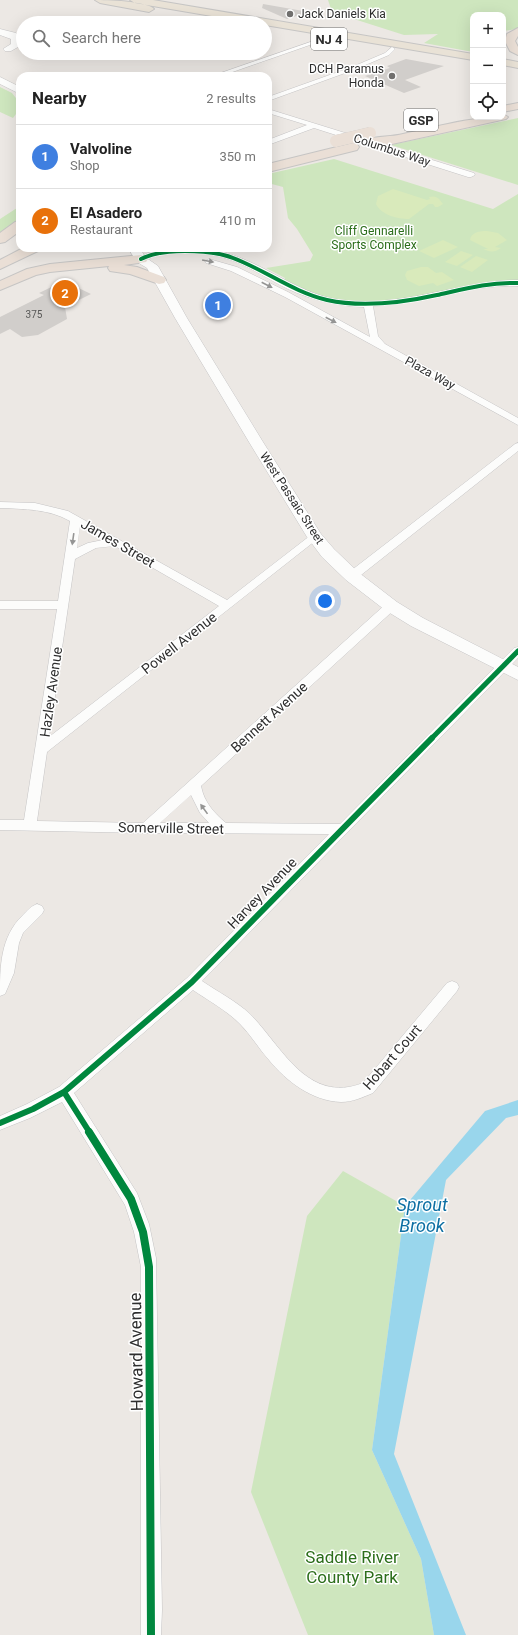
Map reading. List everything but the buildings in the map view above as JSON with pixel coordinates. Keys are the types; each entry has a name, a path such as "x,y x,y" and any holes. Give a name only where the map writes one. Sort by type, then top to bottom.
{"highway":[{"path":"100,0 193,16"},
{"name":"NJ 4","path":"135,0 230,16"},
{"name":"NJ 4","path":"272,23 470,56"},
{"name":"NJ 4","path":"272,29 470,63"},
{"path":"518,31 511,36 510,42 512,48 518,52"},
{"path":"506,62 518,64"},
{"path":"506,68 518,69"},
{"path":"506,69 518,72"},
{"path":"506,99 518,96"},
{"path":"506,108 518,106"},
{"path":"506,116 518,114"},
{"name":"GSP","path":"387,136 470,118"},
{"path":"272,157 336,142 387,136 485,120"},
{"path":"272,167 353,147 371,138"},
{"path":"0,239 16,229"},
{"path":"0,253 16,245"},
{"path":"0,265 25,252"},
{"path":"0,286 32,272 147,256"},
{"path":"68,266 121,268 144,274 162,285"}],"main road":[{"path":"0,32 16,36"},
{"path":"8,49 15,45 16,42 13,35"},
{"path":"0,80 16,89"},
{"name":"West Passaic Street","path":"147,256 162,285 256,442 315,537 328,553 352,576 391,606 417,622 518,674"}],"street":[{"path":"272,57 324,39"},
{"path":"272,98 360,65 387,54 392,50"},
{"path":"227,72 262,60"},
{"name":"Columbus Way","path":"272,112 471,175"},
{"path":"272,141 314,125"},
{"path":"147,256 185,252"},
{"path":"201,252 223,255 256,268 306,295 368,308 393,311 518,288"},
{"path":"147,256 211,261 234,269 285,294 392,352"},
{"path":"285,294 308,303 327,308 368,308 495,283 518,282"},
{"path":"453,291 460,298"},
{"name":"Plaza Way","path":"368,308 374,337 382,346 518,422"},
{"path":"352,576 518,446"},
{"name":"James Street","path":"0,505 35,506 58,511 76,518 227,605"},
{"name":"Hazley Avenue","path":"30,825 76,518"},
{"name":"Powell Avenue","path":"42,749 315,537"},
{"path":"70,558 88,546 106,543 119,544"},
{"path":"0,605 63,605"},
{"name":"Bennett Avenue","path":"146,828 391,606"},
{"name":"Harvey Avenue","path":"0,1123 20,1117 64,1092 192,982 518,651"},
{"path":"194,784 202,807 223,828"},
{"name":"Somerville Street","path":"0,825 146,828 342,829"},
{"path":"0,990 6,974 12,943 18,929 37,910"},
{"name":"Hobart Court","path":"192,982 240,1015 257,1033 276,1058 295,1076 318,1091 333,1096 346,1096 360,1093 368,1088 452,987"},
{"name":"Howard Avenue","path":"64,1092 131,1199 137,1212 145,1239 149,1267 151,1635"}],"green space":[{"path":"328,0 518,0 518,29 506,31 506,12 470,12 470,51 424,43 438,34 404,35 332,12"},
{"path":"0,87 12,93 16,98 16,114 13,118 0,112"},
{"path":"518,118 518,185 391,145"},
{"name":"Cliff Gennarelli Sports Complex","path":"334,159 493,209 518,194 518,280 492,281 400,300 370,303 344,301 318,296 284,280 285,278 266,268 310,261 313,255 297,229 288,218 283,187 272,184 272,173"},
{"path":"393,189 427,200 430,199 429,197 431,196 435,197 443,204 435,207 433,204 429,204 409,219 395,217 386,214 378,208 376,204 378,196"},
{"path":"16,209 16,223 0,233 0,219"},
{"path":"487,231 498,233 507,240 495,247 501,248 499,250 492,252 488,251 483,249 488,249 470,240 472,235"},
{"path":"443,240 458,247 434,258 419,251"},
{"path":"461,251 473,255 457,266 445,262"},
{"path":"476,256 488,260 472,272 460,267"},
{"path":"421,267 428,267 436,273 442,272 454,280 437,286 433,283 419,286 407,280 405,275 407,271"},
{"name":"Saddle River County Park","path":"343,1171 405,1206 372,1450 421,1559 434,1635 308,1635 251,1492 307,1216"}],"water":[{"name":"Sprout Brook","path":"518,1100 518,1115 506,1118 446,1180 394,1454 466,1635 434,1635 421,1559 372,1450 405,1206 485,1111"}],"cycle path":[{"path":"141,259 161,252"},
{"path":"201,252 221,254 233,258 314,297 355,304 382,304 423,298 488,284 518,283"},
{"path":"0,1123 17,1117 64,1092 192,982 518,651"},
{"path":"64,1092 131,1199 135,1207 145,1241 148,1258 151,1635"}],"place":[{"name":"Jack Daniels Kia","path":"290,14"},
{"name":"DCH Paramus Honda","path":"392,76"},
{"name":"El Asadero","path":"65,293"},
{"name":"Valvoline","path":"218,305"}]}
